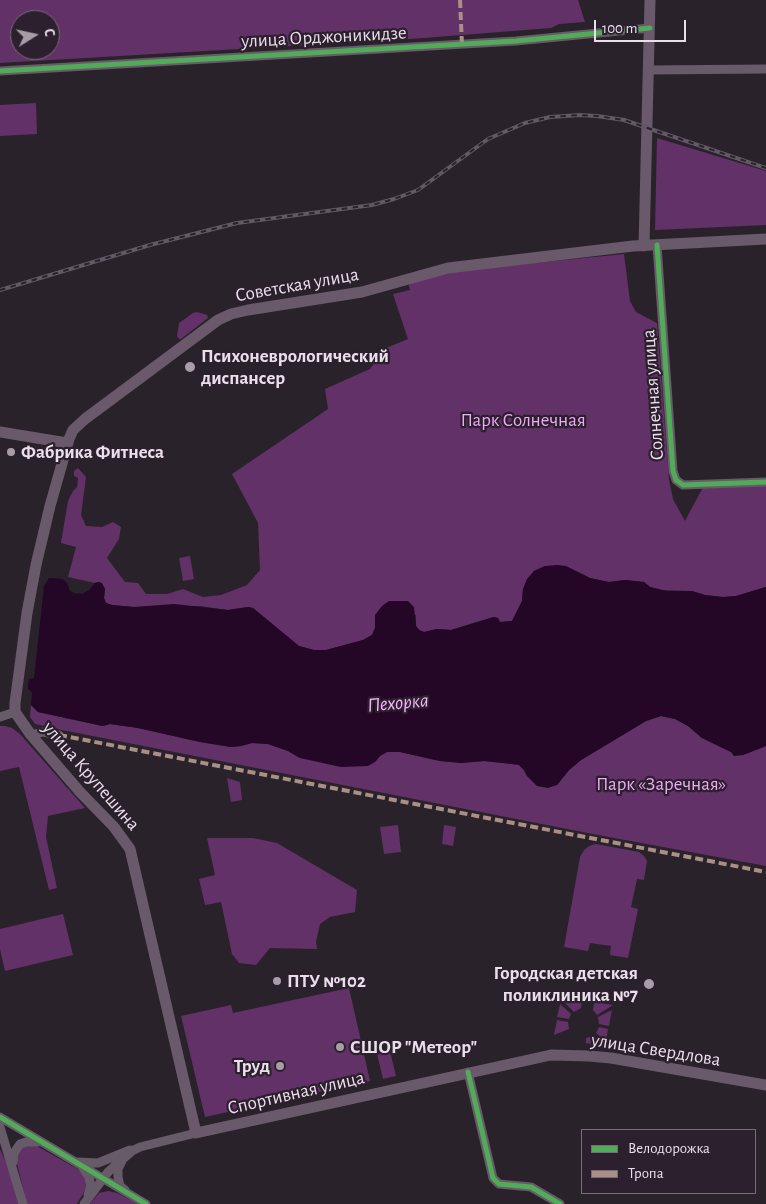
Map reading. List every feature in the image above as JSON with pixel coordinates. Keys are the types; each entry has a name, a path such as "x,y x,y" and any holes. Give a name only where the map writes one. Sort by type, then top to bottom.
{"main road":[{"path":"644,246 650,0"},
{"name":"Советская улица","path":"67,444 74,430 90,416 176,350 218,320 231,314 362,292 448,268 644,246 766,239"},
{"path":"0,432 67,444 36,565 19,669 15,712"},
{"name":"улица Крупешина","path":"15,712 31,735 80,792 114,827 130,849 196,1134"},
{"name":"улица Свердлова","path":"540,1057 563,1055 611,1058 766,1085"},
{"name":"Спортивная улица","path":"196,1134 540,1057"}],"street":[{"name":"улица Орджоникидзе","path":"0,71 498,42 650,28"},
{"path":"648,70 766,70"},
{"name":"Солнечная улица","path":"657,245 673,471 676,480 683,485 766,482"},
{"path":"0,717 15,712"},
{"path":"31,735 43,732 59,735"},
{"path":"468,1072 493,1178 498,1184 531,1187 560,1204"},
{"path":"0,1117 146,1204"},
{"path":"0,1127 23,1204"},
{"name":"Спортивная улица","path":"85,1201 103,1178 127,1155 140,1147 196,1134"},
{"path":"0,1140 13,1166"},
{"path":"13,1166 14,1152 20,1144 31,1142 46,1145"},
{"path":"71,1159 83,1163 98,1163 140,1147"},
{"path":"127,1155 120,1166 118,1177 120,1186 130,1195"},
{"path":"71,1159 85,1170 90,1177 91,1186 85,1201"},
{"path":"85,1201 98,1190 107,1188 130,1195"}],"green space":[{"path":"0,0 578,0 585,22 559,24 551,28 411,39 60,59 60,10 10,10 10,60 51,60 0,63"},
{"path":"36,103 37,134 0,136 0,105"},
{"path":"657,138 766,171 766,225 655,230"},
{"name":"Парк Солнечная","path":"624,254 630,301 636,312 657,323 669,480 673,499 685,521 703,487 766,484 766,587 736,596 723,597 692,591 660,590 650,587 644,582 625,580 608,582 590,578 565,566 545,566 534,571 523,589 522,601 512,621 500,622 498,618 493,617 451,630 437,629 424,632 416,626 416,615 375,615 375,628 372,635 363,640 326,650 314,650 299,646 253,608 228,610 200,606 134,607 112,605 106,603 104,598 105,589 99,582 95,583 68,577 76,547 61,543 68,501 77,487 78,478 74,476 74,471 78,468 86,477 81,515 86,526 102,527 113,522 121,527 119,539 107,558 125,582 138,583 146,594 167,594 183,589 203,597 221,595 247,585 260,570 258,523 232,474 328,409 325,389 370,369 386,348 408,339 393,294 410,290 408,282 455,271"},
{"path":"197,312 207,315 208,318 179,339 177,336 179,323"},
{"path":"190,556 194,579 183,581 179,558"},
{"name":"Парк «Заречная»","path":"31,705 38,712 102,726 110,724 138,728 231,747 252,743 268,744 288,751 300,758 375,762 387,752 400,752 440,761 461,763 484,761 519,765 527,776 557,785 569,770 581,760 646,721 661,716 675,719 688,726 702,738 731,752 743,755 766,746 766,866 62,730 35,724 30,717"},
{"path":"0,726 12,728 20,734 85,808 48,816 46,837 57,888 49,890 19,767 0,771"},
{"path":"227,778 240,782 242,800 231,802"},
{"path":"398,825 401,852 384,854 380,827"},
{"path":"444,825 456,827 453,846 442,844"},
{"path":"207,838 253,838 277,843 357,890 355,912 330,917 320,924 316,942 317,949 270,948 256,965 239,963 232,954 221,902 205,905 199,879 215,875"},
{"path":"596,844 639,852 647,861 644,880 637,879 631,907 638,909 628,958 610,955 611,946 590,943 588,951 564,947 580,857 584,850"},
{"path":"63,914 73,955 5,971 0,949 0,929"},
{"name":"Труд","path":"349,988 370,1081 205,1117 181,1016 231,1005 233,1013"},
{"path":"557,995 582,1000 581,1008 574,1012"},
{"path":"594,1002 613,1005 597,1015 593,1010"},
{"path":"560,1004 571,1014 569,1019 557,1017"},
{"path":"612,1010 609,1026 599,1024 598,1017"},
{"path":"557,1020 568,1022 569,1029 554,1035"},
{"path":"599,1027 608,1029 606,1042 596,1033"},
{"path":"593,1036 605,1046 586,1043 586,1038"},
{"path":"390,1051 396,1076 383,1079 377,1054"},
{"path":"35,1145 83,1172 88,1185 77,1204 27,1204 16,1160 21,1146"},
{"path":"0,1149 6,1162 20,1204 0,1204"},
{"path":"108,1191 117,1193 138,1204 90,1204 99,1193"}],"water":[{"name":"Пехорка","path":"545,566 566,566 590,578 609,582 625,580 644,582 650,587 667,591 692,591 723,597 736,596 766,587 766,746 743,755 734,756 731,752 702,738 688,726 675,719 661,716 646,721 581,760 569,770 557,785 548,788 537,786 519,765 484,761 461,763 440,761 400,752 387,752 368,766 341,767 300,758 288,751 268,744 252,743 231,747 200,742 138,728 110,724 103,726 38,712 31,705 32,692 28,689 28,684 29,679 34,678 44,586 49,578 63,579 70,591 82,594 95,583 102,583 105,589 104,598 106,603 112,605 134,607 174,604 228,610 253,608 299,646 314,650 326,650 363,640 372,635 375,628 375,615 389,601 408,601 414,607 416,626 424,632 437,629 451,630 494,617 498,618 500,622 512,621 522,601 523,589 527,579 534,571"}],"railway":[{"path":"0,290 150,245 237,223 372,205 394,199 418,190 488,139 525,123 550,117 580,115 624,120 766,168"}],"marked path":[{"path":"460,0 462,45"},
{"path":"59,735 766,872"}],"cycle path":[{"path":"0,71 516,41 650,28"},
{"path":"657,245 673,471 676,480 683,485 766,482"},
{"path":"468,1072 493,1178 499,1184 531,1187 560,1204"},
{"path":"0,1117 146,1204"}],"place":[{"name":"Психоневрологический диспансер","path":"190,367"},
{"name":"Фабрика Фитнеса","path":"11,452"},
{"name":"ПТУ №102","path":"277,981"},
{"name":"Городская детская поликлиника №7","path":"649,984"},
{"name":"СШОР \"Метеор\"","path":"340,1047"},
{"name":"Труд","path":"280,1066"}]}
